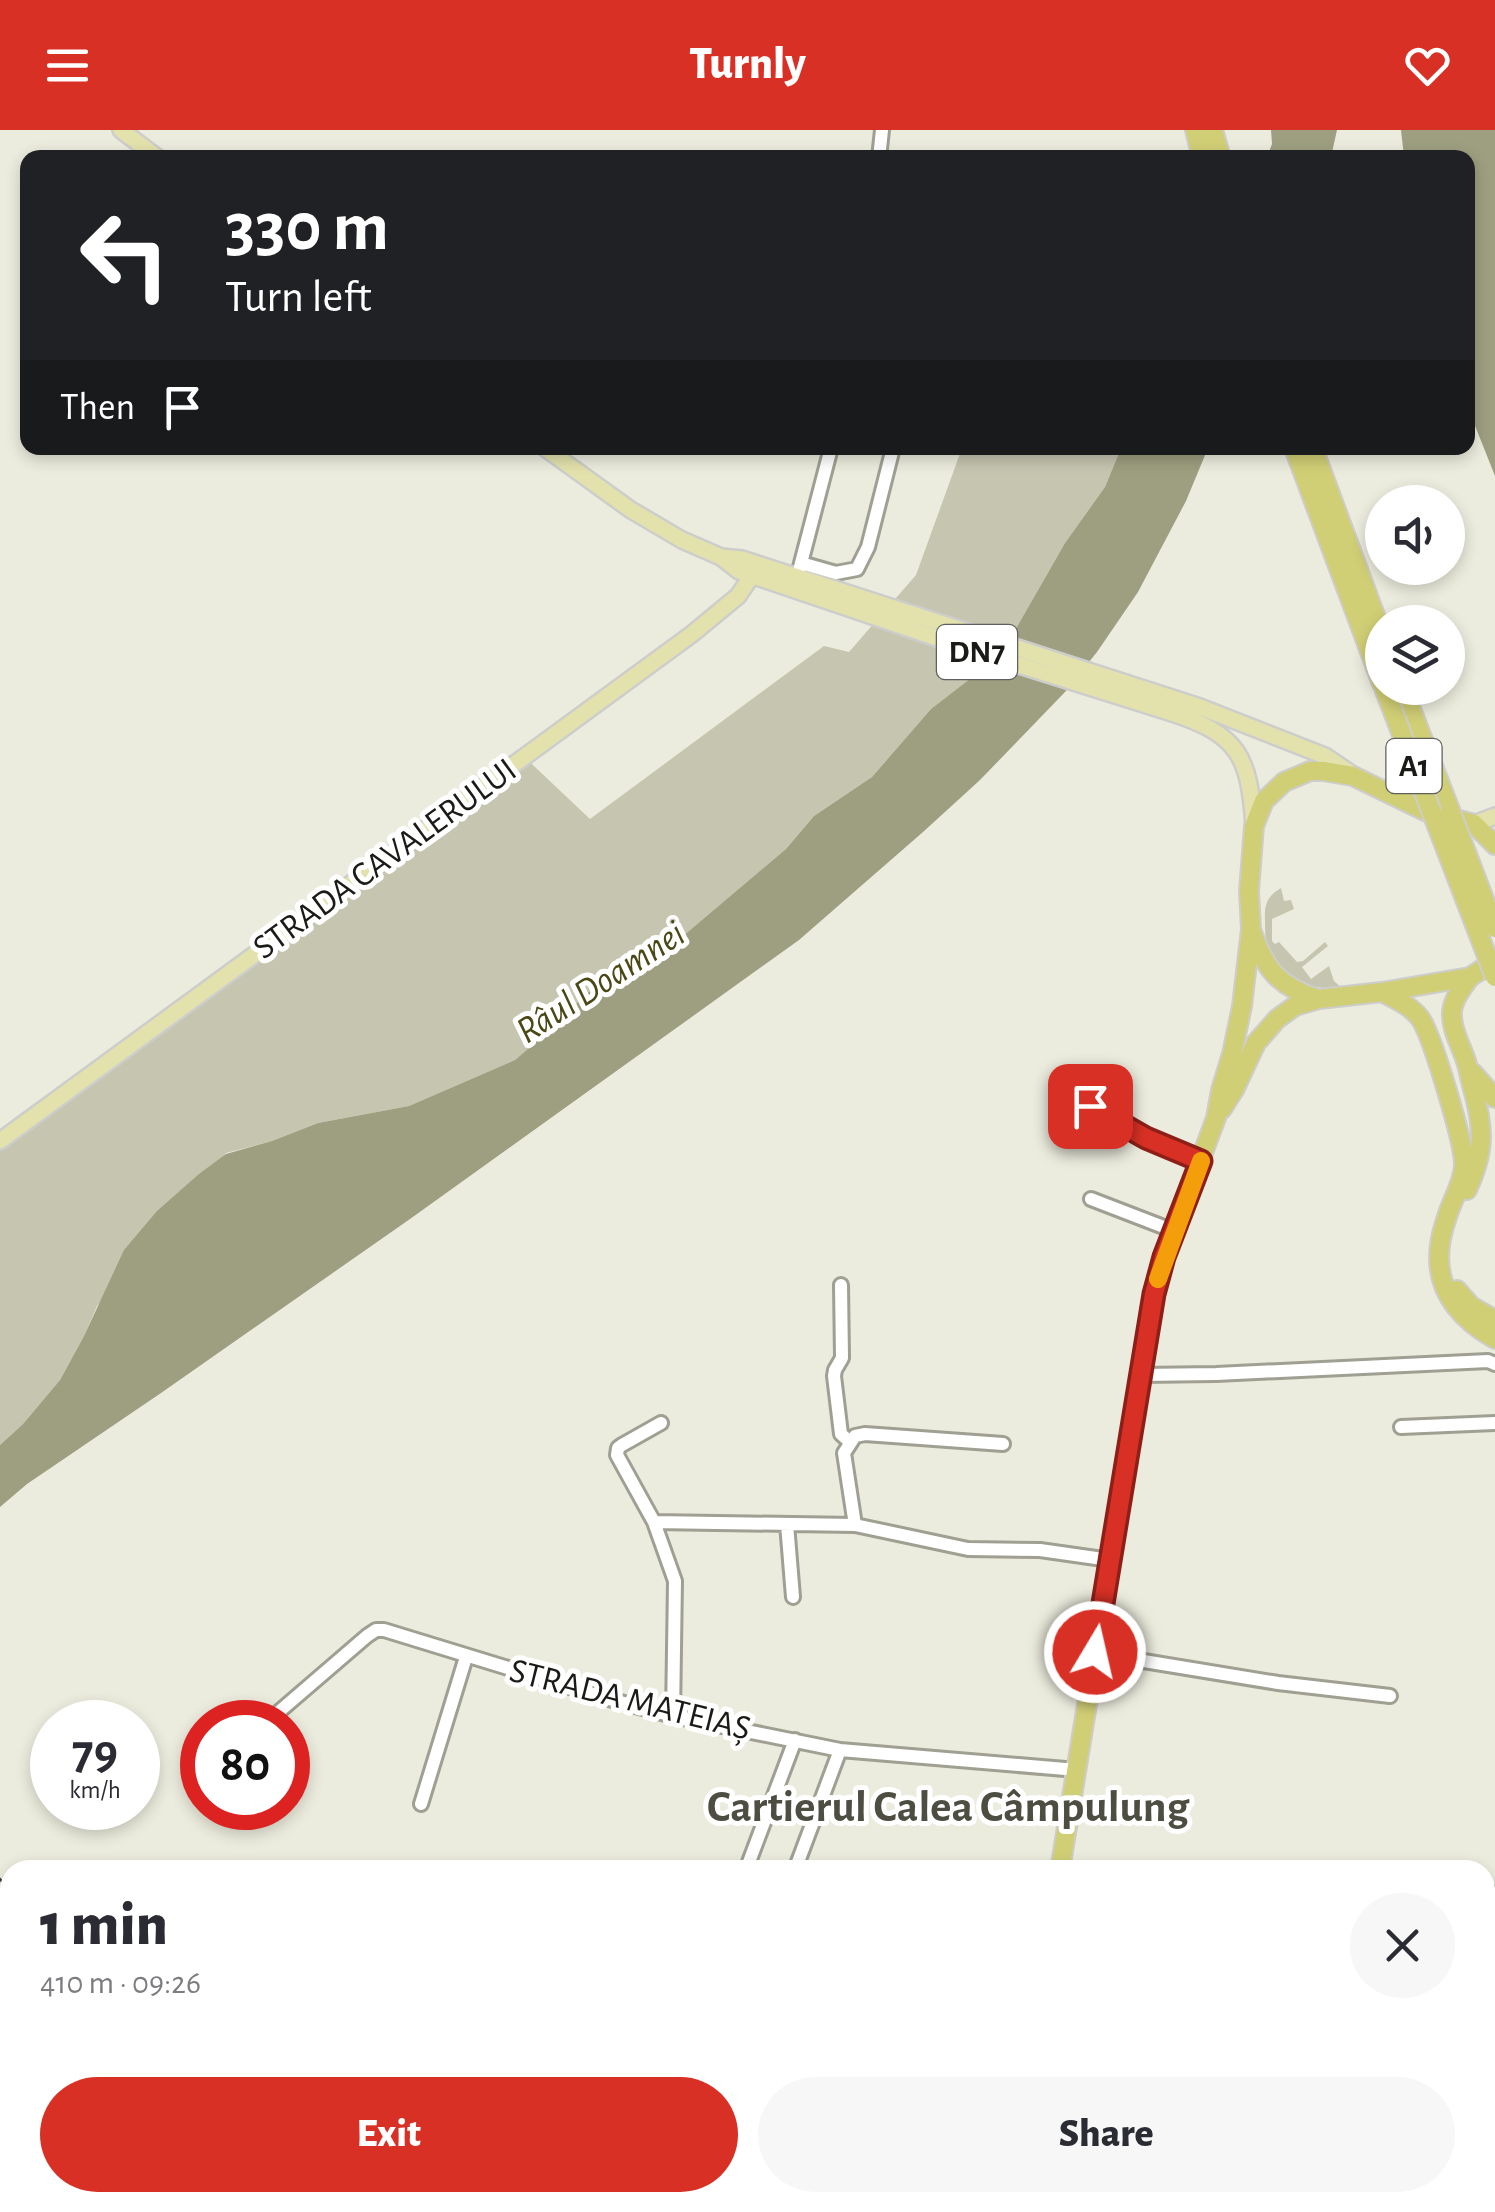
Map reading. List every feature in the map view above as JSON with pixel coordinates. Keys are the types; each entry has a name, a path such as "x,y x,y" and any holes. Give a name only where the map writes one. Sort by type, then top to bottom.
{"highway":[{"name":"A1","path":"1297,455 1365,638"},
{"path":"1316,455 1371,605"},
{"name":"A1","path":"1390,705 1495,977"},
{"name":"A1","path":"1410,705 1495,928"},
{"name":"DN7","path":"1318,999 1296,991 1277,977 1259,953 1251,929 1249,892 1254,826 1264,801 1296,776 1324,771 1353,776 1425,811 1474,824"},
{"path":"1474,824 1495,845"},
{"path":"1062,1860 1154,1294 1216,1118 1242,1006 1251,929"},
{"path":"1475,1174 1488,1116 1452,1022 1452,1011 1457,995 1470,978 1495,962"},
{"path":"1216,1118 1264,1032 1295,1006 1318,999 1470,978"},
{"path":"1382,992 1416,1013 1422,1022 1436,1055 1462,1144 1462,1178 1440,1242 1440,1278 1462,1315 1495,1340"},
{"path":"1436,1055 1465,1101 1488,1116"},
{"path":"1469,1068 1495,1098"},
{"path":"1495,1142 1475,1174 1450,1234 1448,1267 1462,1297 1495,1320"}],"main road":[{"path":"121,130 147,150"},
{"name":"DN7","path":"554,455 655,526 740,570 797,576 833,596 1127,691 1218,714 1325,756 1353,776"},
{"name":"STRADA CAVALERULUI","path":"0,1141 692,634 738,596 756,570"},
{"name":"DN7","path":"1127,691 1206,725 1230,744 1242,759 1249,779 1254,826"},
{"path":"1474,824 1495,816"}],"street":[{"path":"829,455 797,576 857,569 868,546 891,455"},
{"path":"1067,1094 1146,1138 1201,1161"},
{"path":"1092,1199 1174,1232"},
{"path":"841,1286 842,1358 834,1376 841,1434 850,1442"},
{"path":"1140,1375 1488,1361 1495,1364"},
{"path":"661,1424 622,1445 617,1456 654,1522 675,1581 673,1716"},
{"path":"1400,1427 1495,1424"},
{"path":"855,1525 844,1453 855,1436 1003,1444"},
{"path":"654,1522 855,1525 968,1550 1040,1550 1110,1560"},
{"path":"787,1524 793,1596"},
{"name":"STRADA MATEIAȘ","path":"292,1700 376,1630 384,1630 609,1700 840,1750 1077,1770"},
{"path":"1095,1652 1278,1684 1390,1696"},
{"name":"STRADA MATEIAȘ","path":"422,1804 466,1657"},
{"name":"STRADA MATEIAȘ","path":"750,1860 796,1740"},
{"path":"799,1860 840,1750"}],"shaded area":[{"path":"1271,130 1337,130 1333,150 1270,150"},
{"path":"1401,130 1495,130 1495,476 1475,426 1475,150 1403,150"},
{"path":"959,455 1118,455 1105,487 1065,543 1014,632 971,678 931,709 872,777 814,816 786,849 657,958 587,993 515,1060 409,1106 318,1123 226,1153 97,1306 60,1380 0,1445 0,1131 517,750 590,819 824,646 849,652 916,575"},
{"path":"1118,455 1205,455 1186,501 1138,592 1097,652 1065,692 980,780 799,940 410,1219 27,1484 0,1507 0,1445 60,1380 124,1250 157,1211 226,1154 318,1123 409,1106 515,1060 587,993 657,958 786,849 814,816 872,777 931,709 971,678 1014,632 1065,543 1105,487"},
{"path":"1281,888 1284,901 1291,900 1294,909 1272,919 1272,941 1279,942 1297,962 1325,942 1328,946 1302,967 1311,979 1329,966 1334,981 1343,989 1307,985 1286,975 1271,957 1265,910 1267,901"}],"slow traffic":[{"path":"1158,1279 1201,1161"}],"district":[{"name":"Cartierul Calea Câmpulung","path":"948,1807"}],"route":[{"path":"1090,1106 1146,1138 1201,1161 1154,1294 1095,1652"}],"water label":[{"name":"Râul Doamnei","path":"601,983"}]}
